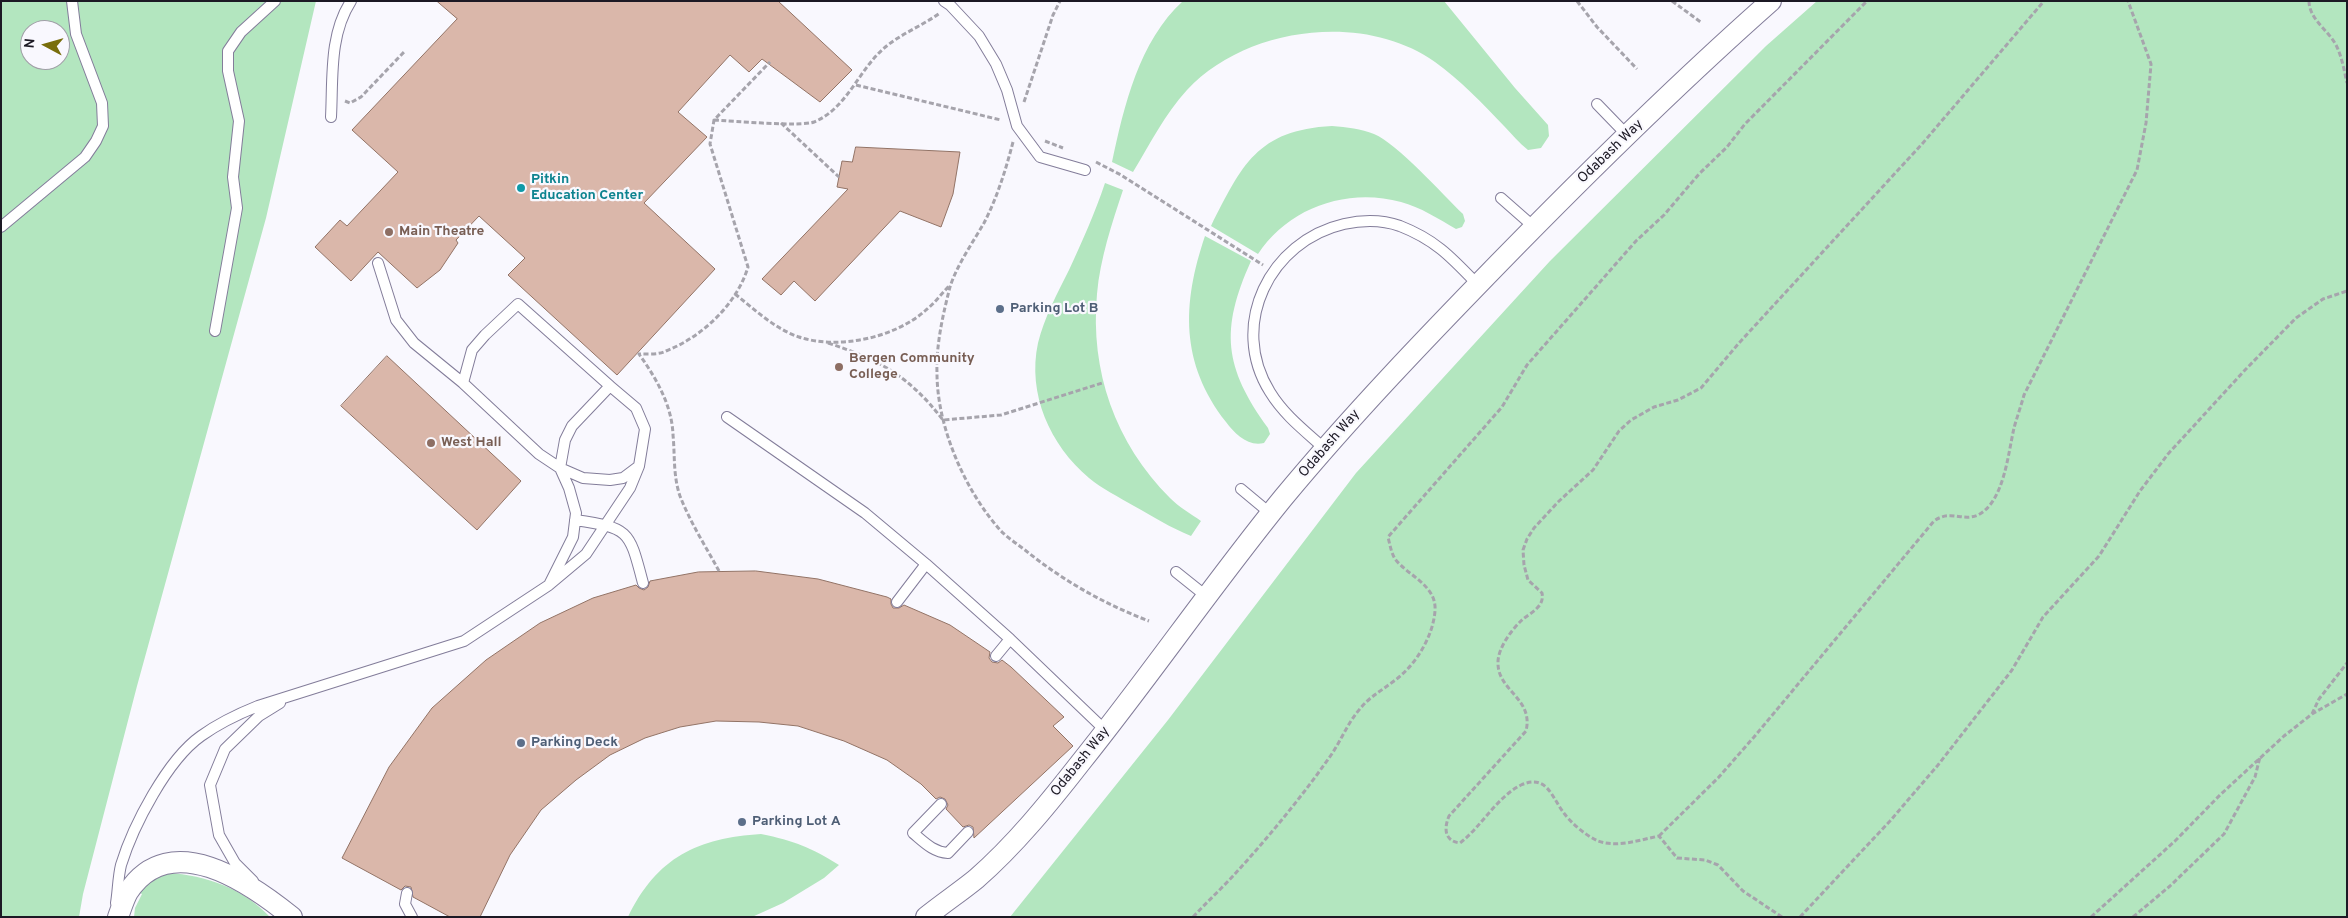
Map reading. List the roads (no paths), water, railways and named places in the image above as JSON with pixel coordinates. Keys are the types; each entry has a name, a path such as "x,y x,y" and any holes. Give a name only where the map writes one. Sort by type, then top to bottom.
{"street":[{"name":"Odabash Way","path":"926,917 977,878 1023,831 1106,731 1206,596 1271,514 1379,388 1534,227 1764,3"},
{"path":"116,917 128,892 143,876 159,866 182,861 208,865 238,879 278,909 292,917"},
{"path":"932,917 977,878"}],"lane":[{"path":"1,228 84,157 96,141 103,126 102,103 76,34 72,1"},
{"path":"214,331 238,208 234,177 239,121 228,71 228,51 241,32 274,1"},
{"path":"331,117 335,45 341,17 351,1"},
{"path":"947,3 979,36 996,64 1007,90 1017,126 1040,157 1085,170"},
{"path":"1596,104 1627,136"},
{"path":"1501,198 1534,227"},
{"path":"1325,449 1287,415 1269,392 1258,367 1253,340 1256,306 1267,280 1283,258 1304,240 1329,227 1353,222 1374,221 1399,226 1426,238 1445,250 1478,285"},
{"path":"378,262 396,320 414,343 463,383 539,454 560,468 582,478 610,480 623,478 639,466"},
{"path":"116,917 121,867 132,836 150,801 171,767 199,737 228,718 292,695 464,641 550,585 586,554 630,488 639,466 646,428 636,408 518,304 472,350 463,383"},
{"path":"550,585 573,537 576,513 569,488 560,468 565,440 572,426 610,386"},
{"path":"727,417 865,513 926,564 1010,639 1106,731"},
{"path":"1241,489 1271,514"},
{"path":"575,520 606,524 623,532 633,545 643,583"},
{"path":"897,602 926,564"},
{"path":"1176,572 1206,596"},
{"path":"996,656 1010,639"},
{"path":"278,909 235,863 219,835 210,786 225,749 259,716 292,695"},
{"path":"941,804 913,833 930,848 948,853 968,832"},
{"path":"407,893 405,904 412,917"}],"place":[{"name":"Pitkin Education Center","path":"521,188"},
{"name":"Main Theatre","path":"389,232"},
{"name":"Parking Lot B","path":"1000,309"},
{"name":"Bergen Community College","path":"839,367"},
{"name":"West Hall","path":"431,443"},
{"name":"Parking Deck","path":"521,743"},
{"name":"Parking Lot A","path":"742,822"}]}
